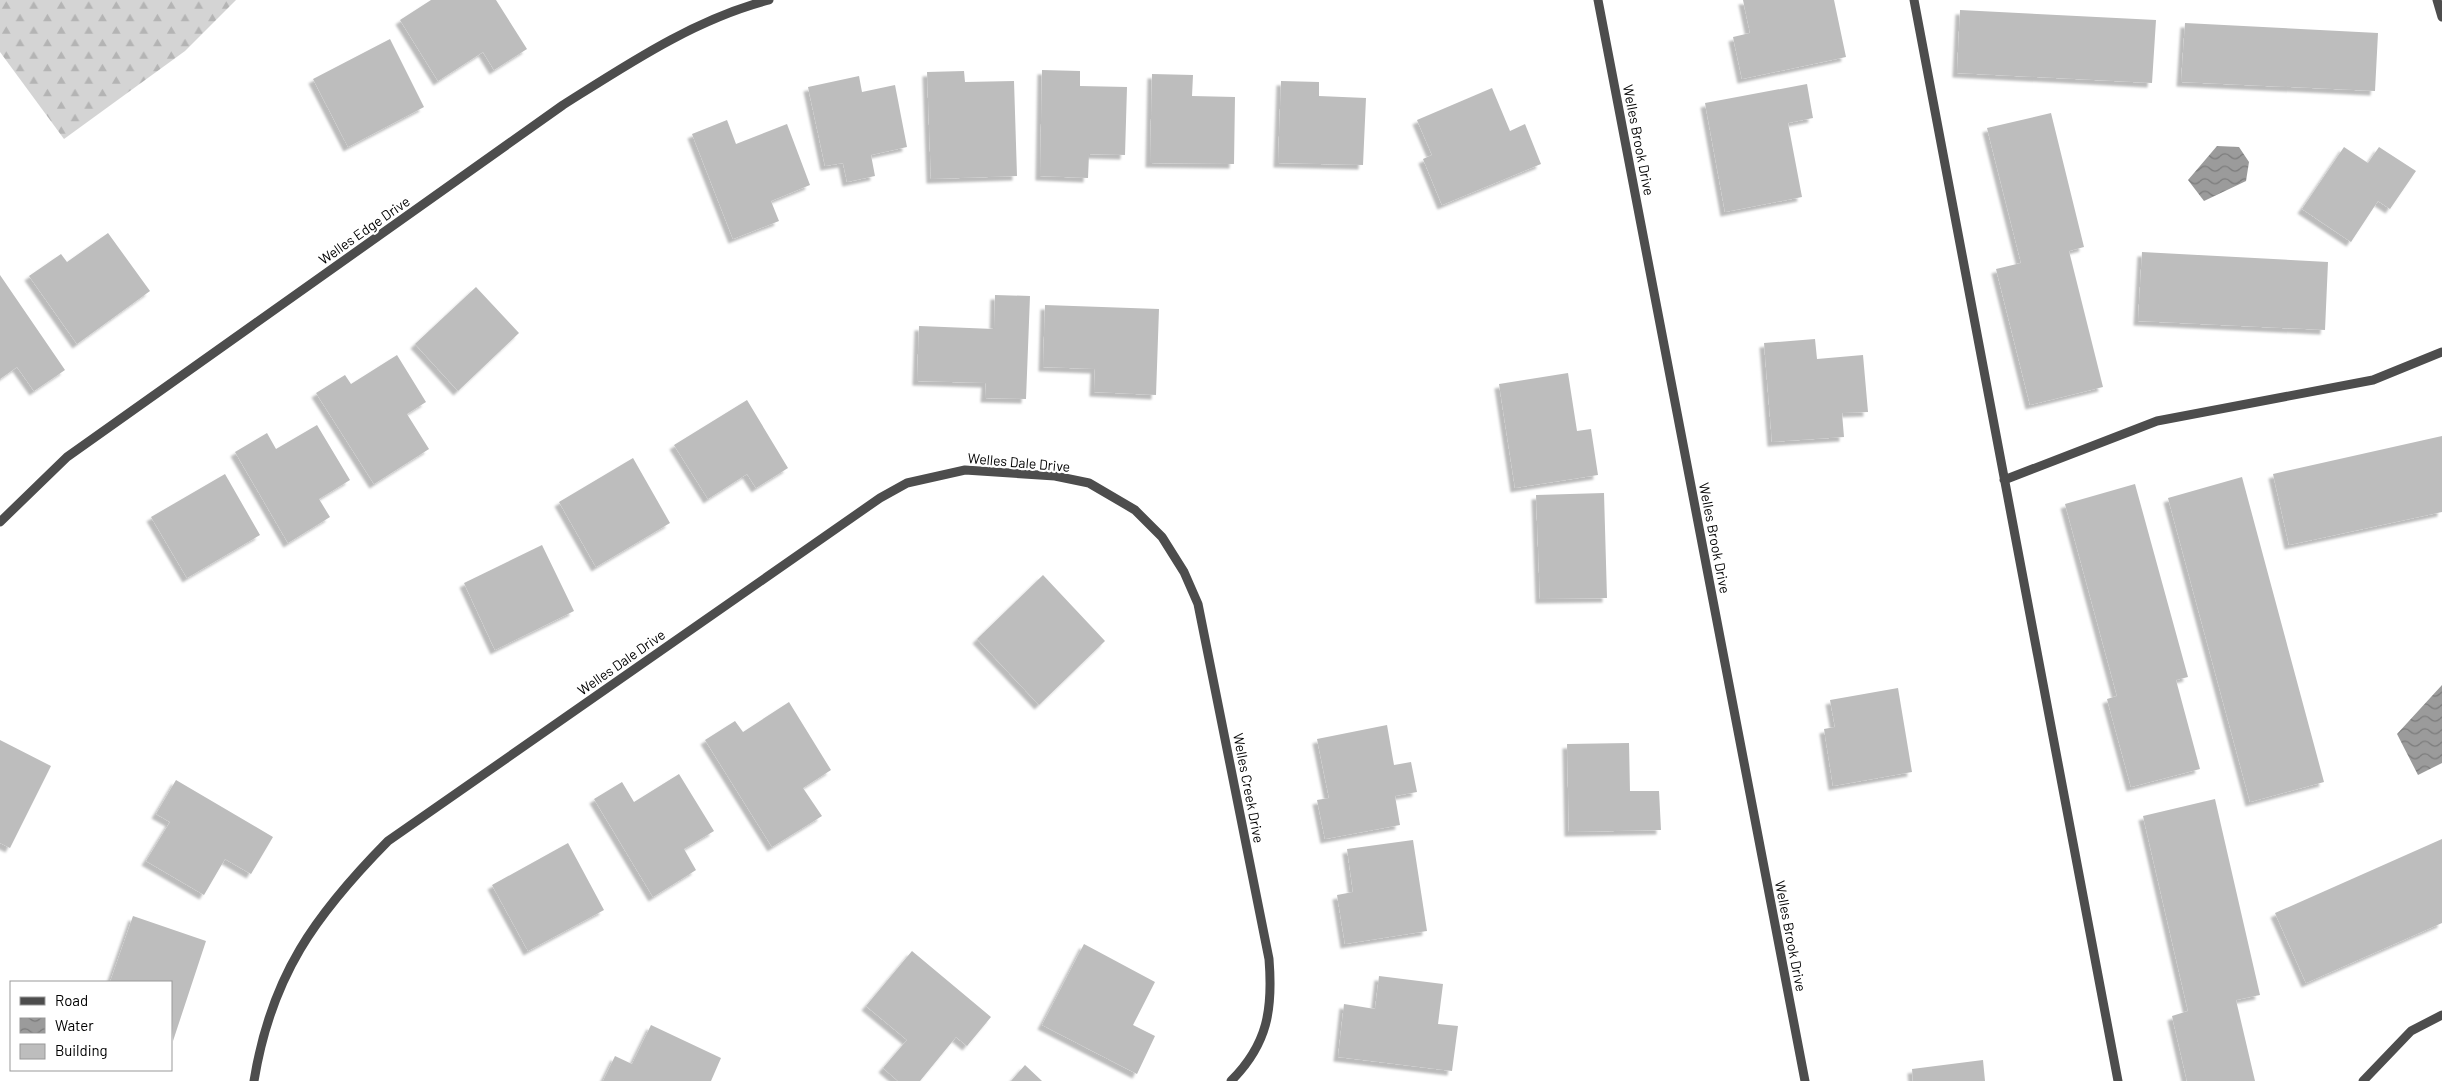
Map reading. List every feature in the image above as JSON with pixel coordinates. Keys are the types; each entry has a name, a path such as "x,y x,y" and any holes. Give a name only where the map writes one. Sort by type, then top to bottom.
{"street":[{"name":"Welles Edge Drive","path":"0,522 67,457 563,105 623,67 691,30 750,5 770,0"},
{"name":"Welles Brook Drive","path":"1598,0 1805,1081"},
{"path":"1914,0 2118,1081"},
{"path":"2436,0 2442,17"},
{"path":"2004,480 2157,421 2374,380 2442,352"},
{"name":"Welles Dale Drive","path":"254,1081 268,1019 300,947 339,893 388,841 880,498 907,483 965,470 1055,476 1089,483 1135,510"},
{"name":"Welles Creek Drive","path":"1135,510 1162,537 1184,572 1198,604 1269,959 1271,990 1268,1022 1248,1064 1232,1081"},
{"path":"2363,1081 2411,1031 2442,1015"}],"green space":[{"path":"0,0 236,0 185,51 64,139 0,52"}],"water":[{"path":"2217,146 2239,147 2249,162 2246,181 2204,201 2188,180"},
{"path":"2442,685 2442,763 2418,775 2397,734"}],"building":[{"path":"431,0 496,0 527,49 494,70 483,52 438,81 400,20"},
{"path":"1743,0 1834,0 1846,57 1742,79 1733,37 1750,33"},
{"path":"1960,10 2156,20 2152,83 1957,73"},
{"path":"2185,23 2378,33 2375,91 2181,82"},
{"path":"390,39 424,107 348,147 313,79"},
{"path":"1042,70 1080,71 1080,86 1127,87 1125,155 1089,154 1088,178 1040,176"},
{"path":"964,71 965,82 1014,81 1017,176 931,179 927,72"},
{"path":"1152,74 1193,75 1192,96 1235,97 1234,164 1150,163"},
{"path":"859,76 862,92 895,85 907,147 871,155 875,176 847,182 843,163 825,166 808,87"},
{"path":"1281,81 1319,82 1319,96 1366,98 1363,165 1278,163"},
{"path":"1807,84 1813,118 1788,123 1802,197 1725,212 1705,103"},
{"path":"1492,88 1510,131 1525,124 1541,164 1442,205 1423,159 1432,155 1417,120"},
{"path":"2051,113 2084,247 2069,251 2103,387 2030,405 1996,269 2021,263 1987,128"},
{"path":"727,120 736,144 787,124 810,185 771,201 779,221 733,239 692,134"},
{"path":"2344,147 2368,163 2379,147 2416,171 2390,209 2378,201 2351,242 2302,209"},
{"path":"108,233 150,291 77,344 29,276 61,254 67,262"},
{"path":"2142,252 2328,262 2325,330 2138,321"},
{"path":"0,275 65,370 34,391 17,367 0,379"},
{"path":"476,287 519,333 458,391 415,344"},
{"path":"995,295 1030,296 1026,399 985,398 986,383 917,381 919,326 994,329"},
{"path":"1045,305 1159,309 1156,395 1094,392 1095,369 1043,367"},
{"path":"1815,339 1817,359 1863,355 1868,412 1842,413 1844,437 1772,442 1764,343"},
{"path":"397,355 426,402 407,414 429,449 374,484 316,393 345,375 351,384"},
{"path":"1568,373 1577,431 1591,429 1598,475 1515,488 1499,384"},
{"path":"747,400 788,468 756,488 747,474 708,499 674,445"},
{"path":"317,425 350,480 319,499 330,517 288,543 235,452 267,433 276,449"},
{"path":"2442,436 2442,512 2289,545 2273,474"},
{"path":"633,458 670,523 596,567 559,502"},
{"path":"225,474 260,535 187,578 151,517"},
{"path":"2242,477 2324,782 2250,802 2168,498"},
{"path":"2135,484 2188,677 2176,680 2200,769 2131,787 2107,699 2117,696 2065,504"},
{"path":"1604,493 1607,598 1540,599 1536,495"},
{"path":"542,545 574,611 495,650 464,583"},
{"path":"1043,575 1105,641 1039,705 977,639"},
{"path":"1898,688 1912,772 1833,786 1824,729 1835,727 1830,700"},
{"path":"789,702 831,770 803,788 822,816 772,847 705,740 735,721 743,732"},
{"path":"1387,725 1394,765 1411,762 1417,792 1395,796 1400,825 1325,839 1317,800 1329,798 1317,739"},
{"path":"0,740 51,766 10,848 0,843"},
{"path":"1629,743 1630,791 1659,791 1661,830 1569,832 1567,744"},
{"path":"679,774 714,831 684,849 696,870 653,897 594,799 622,782 634,802"},
{"path":"176,780 273,837 251,874 225,859 204,895 146,861 170,822 156,814"},
{"path":"2215,799 2260,995 2236,1000 2255,1081 2187,1081 2172,1016 2188,1011 2143,816"},
{"path":"2442,839 2442,923 2306,983 2275,913"},
{"path":"1413,840 1427,931 1345,944 1337,895 1353,892 1347,849"},
{"path":"568,843 604,910 528,951 492,885"},
{"path":"133,916 206,941 173,1041 172,981 110,981"},
{"path":"1084,944 1155,982 1133,1025 1155,1036 1137,1074 1042,1025"},
{"path":"912,951 991,1017 967,1046 956,1037 920,1081 898,1081 883,1068 907,1040 866,1006"},
{"path":"1379,976 1443,984 1438,1024 1458,1026 1452,1071 1338,1057 1344,1004 1375,1009"},
{"path":"651,1025 721,1058 711,1081 603,1081 615,1056 632,1064"},
{"path":"1983,1060 1985,1081 1913,1081 1912,1069"},
{"path":"1025,1065 1042,1081 1011,1081"}]}
